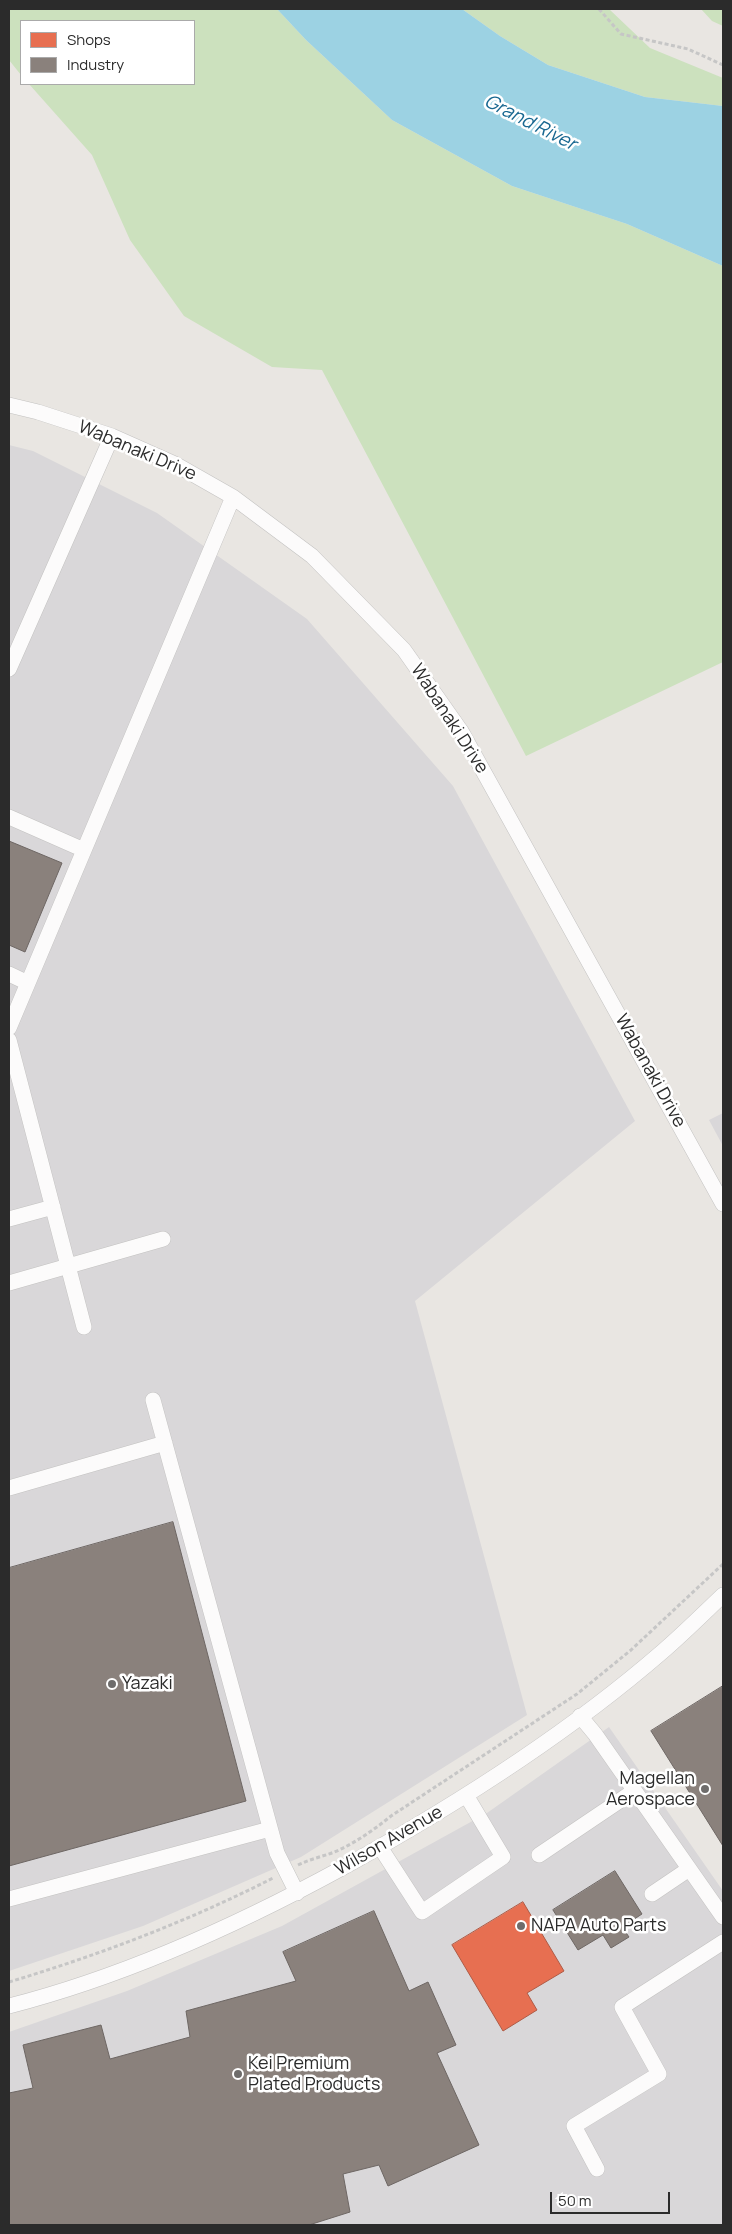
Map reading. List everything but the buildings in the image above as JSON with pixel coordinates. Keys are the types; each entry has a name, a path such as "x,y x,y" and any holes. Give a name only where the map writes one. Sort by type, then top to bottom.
{"street":[{"name":"Wabanaki Drive","path":"9,405 38,412 112,436 175,464 233,497 312,556 404,650 461,730 723,1204"},
{"path":"9,669 112,436"},
{"path":"9,1028 233,497"},
{"path":"9,817 84,850"},
{"path":"9,974 28,983"},
{"path":"9,1040 84,1327"},
{"path":"9,1219 53,1207"},
{"path":"9,1283 163,1239"},
{"path":"154,1400 270,1829 277,1853 297,1893"},
{"path":"9,1488 165,1443"},
{"name":"Wilson Avenue","path":"9,2006 56,1994 165,1953 276,1904 421,1824 536,1750 662,1653 723,1596"},
{"path":"580,1716 723,1917"},
{"path":"539,1855 634,1791"},
{"path":"380,1847 422,1912 503,1857 466,1795"},
{"path":"9,1899 270,1829"},
{"path":"652,1894 689,1869"},
{"path":"597,2169 574,2126 659,2074 622,2007 723,1942"}],"path":[{"path":"599,9 621,34 688,49 723,65"},
{"path":"9,1982 102,1952 237,1895 314,1857 337,1851 373,1830 391,1816 577,1694 631,1650 723,1564"}],"shaded area":[{"path":"9,445 33,451 157,513 307,619 453,786 635,1121 415,1301 527,1715 301,1857 143,1926 9,1971"},
{"path":"723,1113 723,1146 709,1120"},
{"path":"609,1727 723,1891 723,2225 9,2225 9,2032 127,1991 282,1926 487,1813"}],"green space":[{"path":"9,9 277,9 306,40 392,120 512,186 627,224 723,266 723,662 526,756 322,370 272,367 184,316 130,240 92,155 30,85 195,85 195,20 20,20 20,74 9,60"},
{"path":"462,9 609,9 650,48 723,78 723,106 645,97 548,65 500,36"},
{"path":"701,9 723,9 723,26 712,21"}],"water":[{"name":"Grand River","path":"277,9 462,9 500,36 548,65 645,97 723,106 723,266 627,224 512,186 392,120 306,40"}],"place":[{"name":"Yazaki","path":"112,1684"},
{"name":"Magellan Aerospace","path":"705,1789"},
{"name":"NAPA Auto Parts","path":"521,1926"},
{"name":"Kei Premium Plated Products","path":"238,2074"}]}
